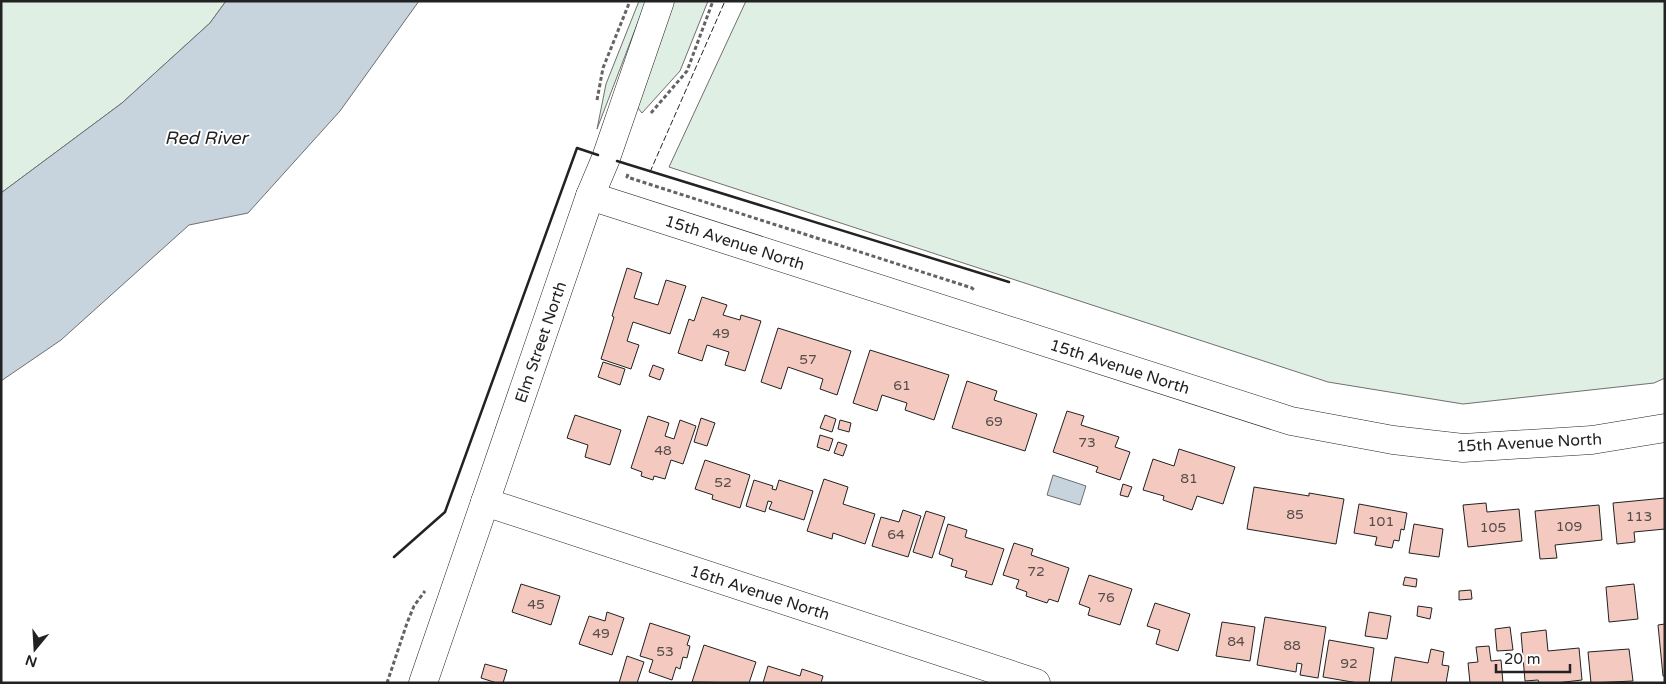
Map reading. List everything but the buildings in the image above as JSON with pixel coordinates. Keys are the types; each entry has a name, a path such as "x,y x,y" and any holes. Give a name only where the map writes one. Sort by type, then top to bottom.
{"street":[{"name":"Elm Street North","path":"423,683 590,196 603,167 660,1"},
{"name":"15th Avenue North","path":"590,196 1291,421 1393,440 1463,448 1592,440 1665,428"},
{"name":"16th Avenue North","path":"484,502 1036,683"}],"path":[{"path":"648,116 686,71 714,1"},
{"path":"629,171 627,176 972,288 978,294"}],"green space":[{"path":"1,1 226,1 210,23 122,103 1,193"},
{"path":"639,1 646,1 597,129 606,84"},
{"path":"674,1 708,1 680,71 642,113 637,107"},
{"path":"746,1 1665,1 1665,378 1654,383 1463,404 1328,382 669,167"}],"water":[{"name":"Red River","path":"226,1 419,1 340,111 248,213 189,225 61,340 1,381 1,193 122,103 210,23"},
{"path":"1053,475 1086,486 1080,505 1047,495"}],"fence":[{"path":"650,172 725,1"}],"wall":[{"path":"394,557 445,512 577,148 598,155"},
{"path":"617,161 1009,282"}]}
